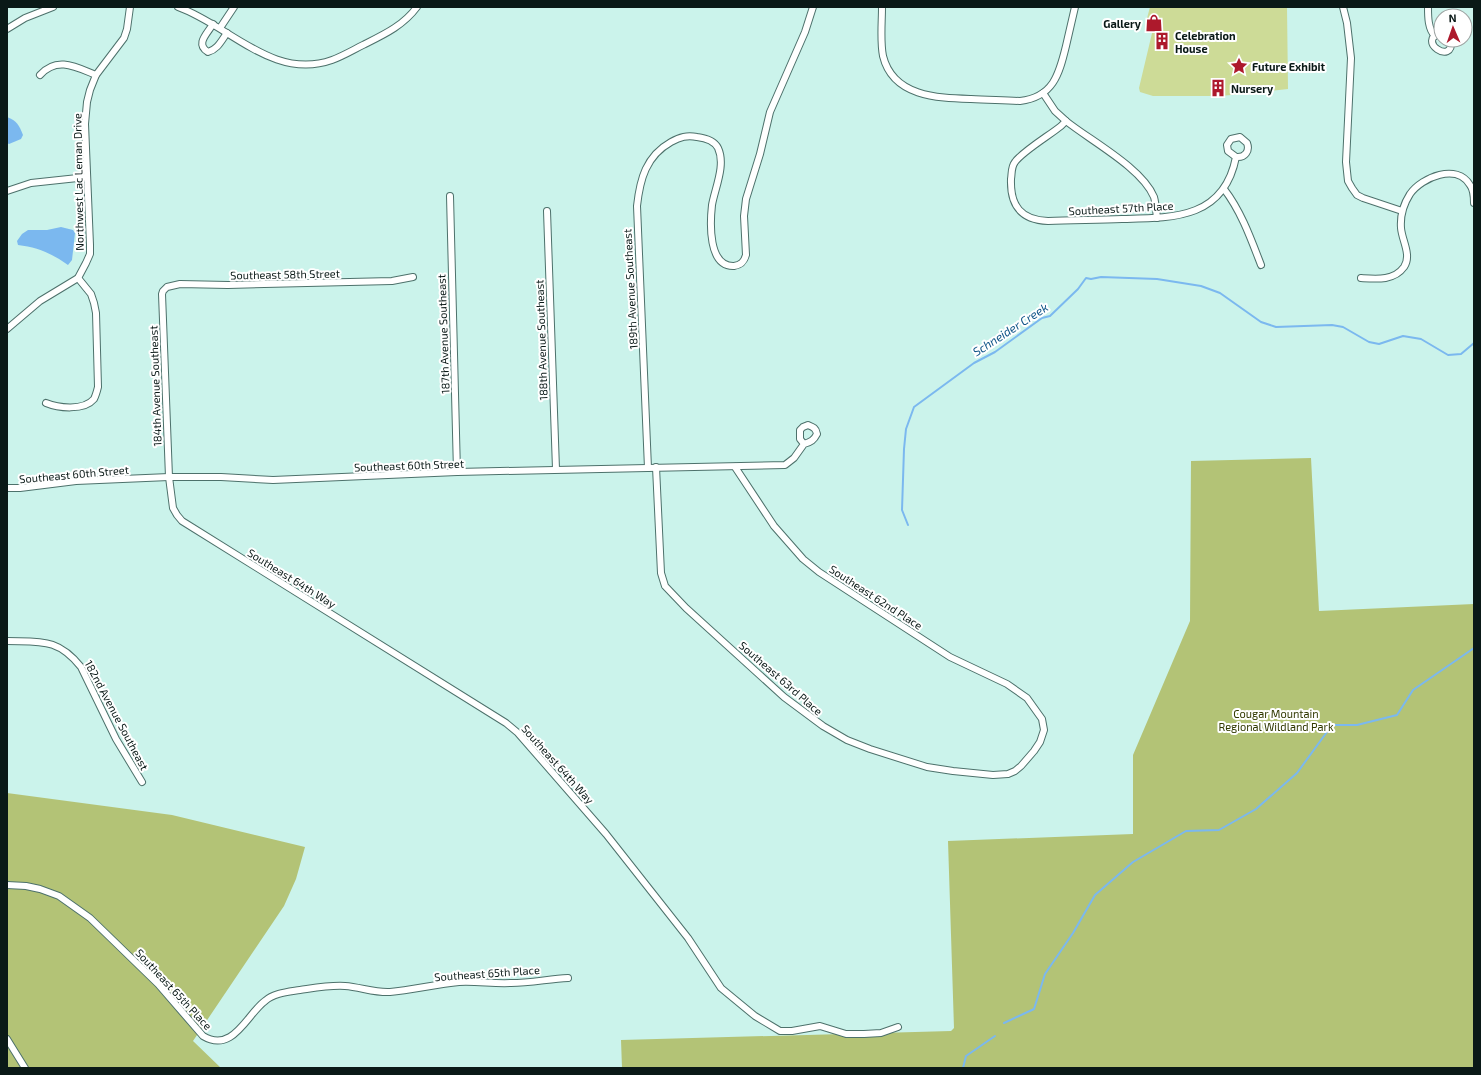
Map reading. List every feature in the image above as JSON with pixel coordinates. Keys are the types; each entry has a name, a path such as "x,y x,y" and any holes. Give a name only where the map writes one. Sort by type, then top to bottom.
{"street":[{"path":"7,30 25,18 53,7"},
{"name":"Northwest Lac Leman Drive","path":"78,278 90,254 86,113 90,90 96,75 124,38 127,30 130,7"},
{"path":"178,7 213,24 255,50 280,60 302,64 322,62 340,56 393,30 406,20 416,7"},
{"path":"220,28 234,7"},
{"name":"189th Avenue Southeast","path":"648,468 636,206 640,182 644,171 656,152 674,141 684,136 691,136 710,140 715,144 720,153 719,171 712,206 713,243 716,257 724,265 736,266 742,264 745,260 747,248 744,216 746,199 760,154 771,108 805,32 813,7"},
{"path":"882,7 883,57 888,69 895,78 910,90 932,96 949,98 1020,101 1029,100 1043,93 1050,87 1059,73 1075,7"},
{"path":"1343,7 1347,23 1351,58 1346,162 1348,181 1357,195 1402,211"},
{"path":"1428,7 1430,27 1433,33"},
{"path":"213,24 201,45 208,52 217,47 226,33"},
{"path":"1435,48 1440,52 1449,48"},
{"path":"40,75 46,69 58,65 76,68 96,75"},
{"path":"1043,93 1055,111 1066,121 1139,175 1154,198 1157,218"},
{"name":"Southeast 57th Place","path":"1066,121 1020,157 1012,167 1011,184 1013,200 1020,211 1026,216 1039,221 1157,218 1184,214 1195,210 1214,199 1224,189 1230,180 1236,157"},
{"path":"1362,278 1386,278 1392,276 1402,269 1406,263 1407,256 1401,230 1402,211 1410,194 1415,188 1430,178 1442,174 1457,174 1467,181 1473,192 1474,203"},
{"path":"7,190 31,183 87,177"},
{"path":"1224,189 1232,199 1240,215 1261,265"},
{"name":"187th Avenue Southeast","path":"450,196 457,472"},
{"name":"188th Avenue Southeast","path":"547,210 556,470"},
{"name":"Southeast 58th Street","path":"162,294 167,287 180,284 228,285 392,281 413,277"},
{"path":"7,329 40,301 78,278 91,294 95,308 98,387 95,398 83,405 59,407 46,403"},
{"name":"184th Avenue Southeast","path":"162,294 168,478"},
{"name":"Southeast 60th Street","path":"7,488 20,488 76,481 168,478 221,477 273,480 457,472 785,465 794,458 804,444"},
{"name":"Southeast 62nd Place","path":"735,467 748,484 774,526 803,559 819,572 950,657 1015,688 1035,709"},
{"name":"Southeast 63rd Place","path":"656,468 661,573 665,586 702,623 784,697 823,726 847,740 927,767 954,772 993,775 1008,774 1021,766 1040,742 1044,730 1044,723 1035,709"},
{"name":"Southeast 64th Way","path":"168,478 173,508 176,515 182,521 499,719 518,733 606,834 688,938 721,988 755,1016 780,1031 792,1031 820,1026 846,1034 864,1034 881,1033 898,1027"},
{"name":"182nd Avenue Southeast","path":"7,641 47,643 61,648 75,659 81,667 116,739 142,782"},
{"name":"Southeast 65th Place","path":"7,885 26,886 59,896 90,918 158,984 203,1036 217,1041 229,1038 241,1028 267,999 286,992 331,986 344,986 389,992 465,982 510,983 568,978"},
{"path":"7,1039 25,1068"}],"green space":[{"path":"1150,7 1287,7 1288,89 1221,96 1153,96 1140,92 1139,88 1153,29 1145,26"},
{"name":"Cougar Mountain Regional Wildland Park","path":"1311,458 1319,611 1474,604 1474,1068 622,1068 621,1040 951,1031 954,1028 948,841 1133,834 1133,755 1190,621 1191,461"},
{"path":"7,793 172,815 305,847 296,879 284,906 193,1041 221,1068 7,1068"}],"water":[{"path":"7,117 17,124 23,135 21,139 9,144 7,143"},
{"path":"61,227 73,230 75,233 72,260 68,265 57,258 32,247 18,245 17,241 22,234 28,230 47,230"}],"waterway":[{"name":"Schneider Creek","path":"908,525 902,510 904,449 906,429 914,407 974,363 995,352 1042,318 1050,316 1078,289 1086,278 1091,279 1101,277 1157,279 1201,286 1220,293 1261,322 1276,327 1332,325 1343,327 1369,342 1379,344 1403,336 1421,339 1448,355 1461,354 1474,343"},
{"path":"1004,1023 1034,1009 1045,974 1073,933 1095,895 1133,862 1186,831 1219,830 1256,809 1297,773 1332,725 1357,725 1397,715 1413,690 1474,648"},
{"path":"963,1068 966,1056 995,1036"}],"place":[{"name":"Gallery","path":"1154,23"},
{"name":"Celebration House","path":"1162,41"},
{"name":"Future Exhibit","path":"1239,66"},
{"name":"Nursery","path":"1218,88"}]}
